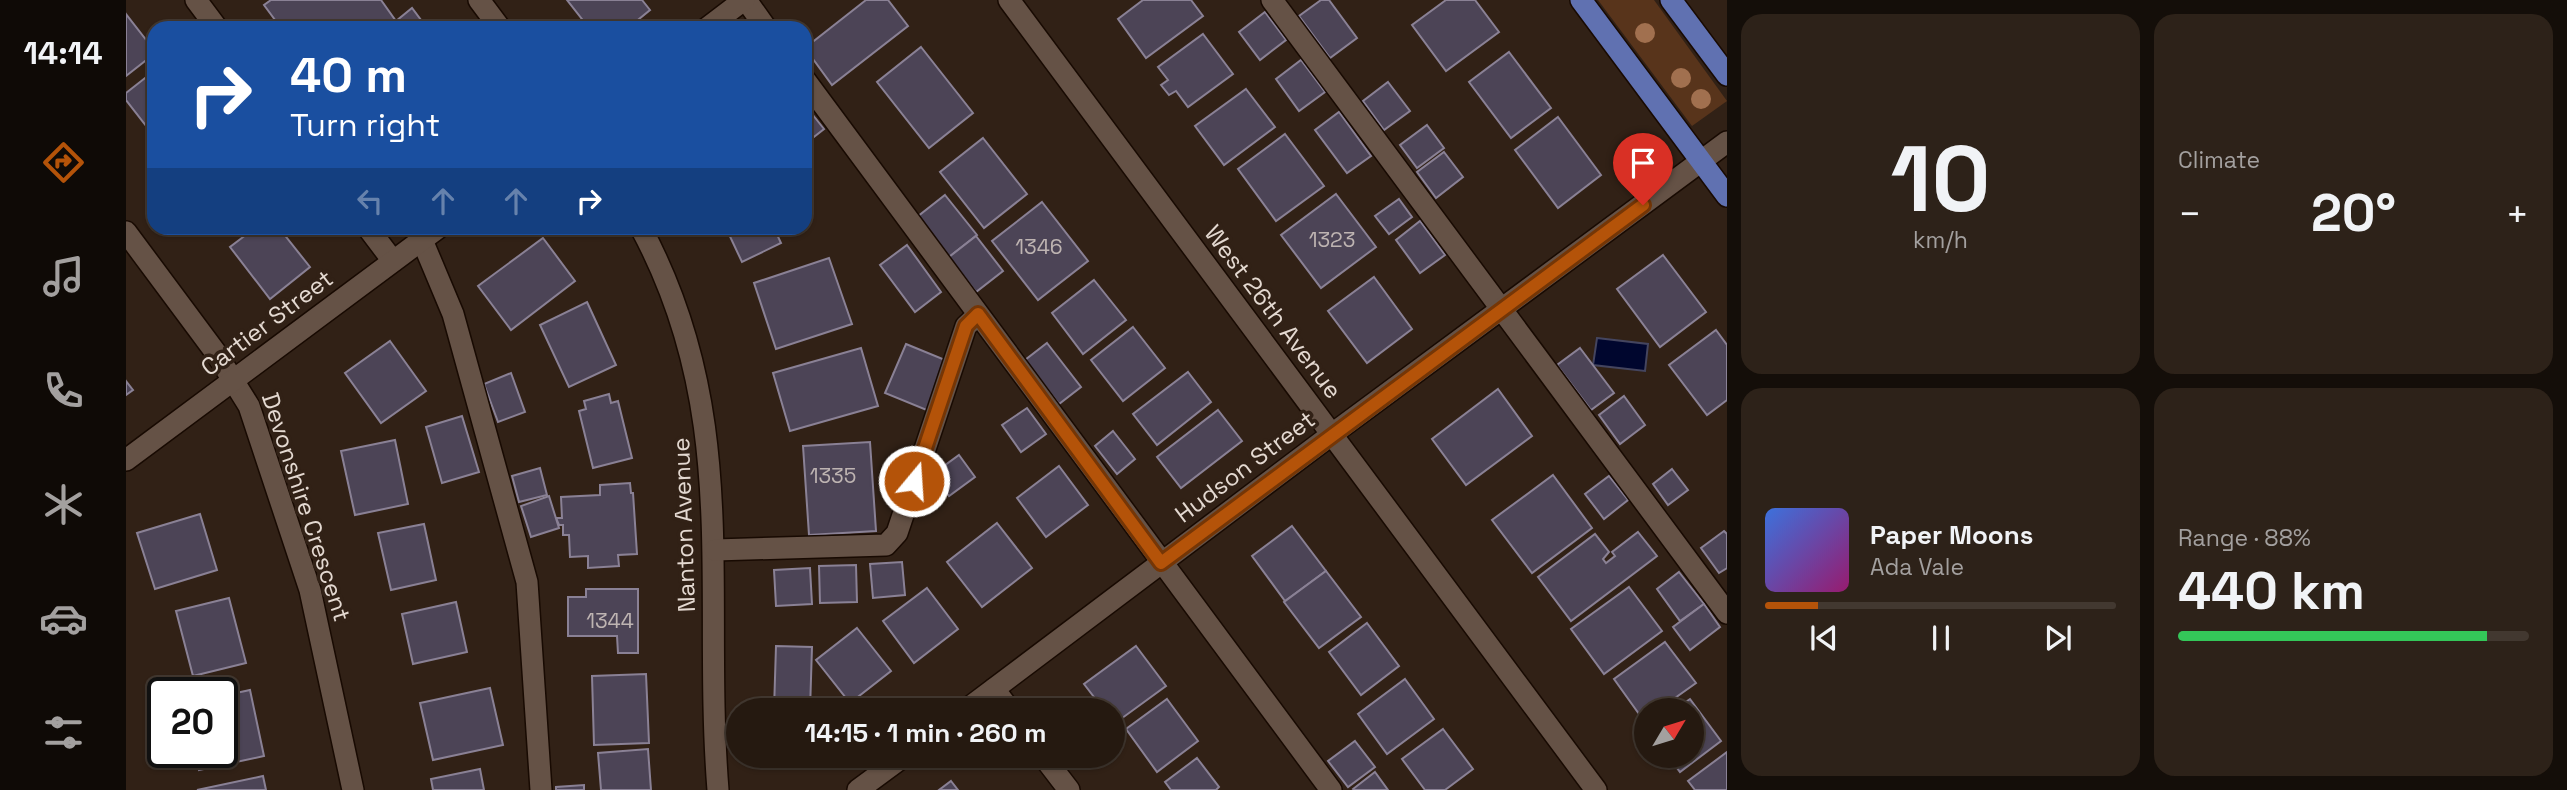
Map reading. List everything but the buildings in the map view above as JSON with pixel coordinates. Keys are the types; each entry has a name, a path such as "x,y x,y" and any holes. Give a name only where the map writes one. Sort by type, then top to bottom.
{"main road":[{"path":"1581,0 1727,196"},
{"path":"1671,0 1727,75"}],"street":[{"path":"196,0 212,21"},
{"path":"479,0 495,21"},
{"path":"716,21 745,0 761,21"},
{"name":"West 26th Avenue","path":"1009,0 1596,790"},
{"path":"1272,0 1727,613"},
{"path":"812,89 1331,790"},
{"name":"Hudson Street","path":"983,698 1331,435 1503,311 1727,142"},
{"name":"Devonshire Crescent","path":"126,232 249,406 310,590 353,790"},
{"path":"373,235 393,261"},
{"name":"Cartier Street","path":"126,460 429,235"},
{"path":"430,235 527,582 541,790"},
{"name":"Nanton Avenue","path":"644,235 659,262 689,342 706,427 715,550 713,687 718,790"},
{"path":"715,550 886,545 897,533 966,326 978,314"},
{"path":"994,690 1000,698"},
{"path":"858,790 888,768"},
{"path":"1053,768 1069,790"}],"shaded area":[{"path":"1598,0 1654,0 1727,101 1692,126"}],"water":[{"path":"1597,338 1648,344 1645,371 1593,365"}],"route":[{"path":"914,481 966,326 978,314 1161,563 1643,205"}]}
